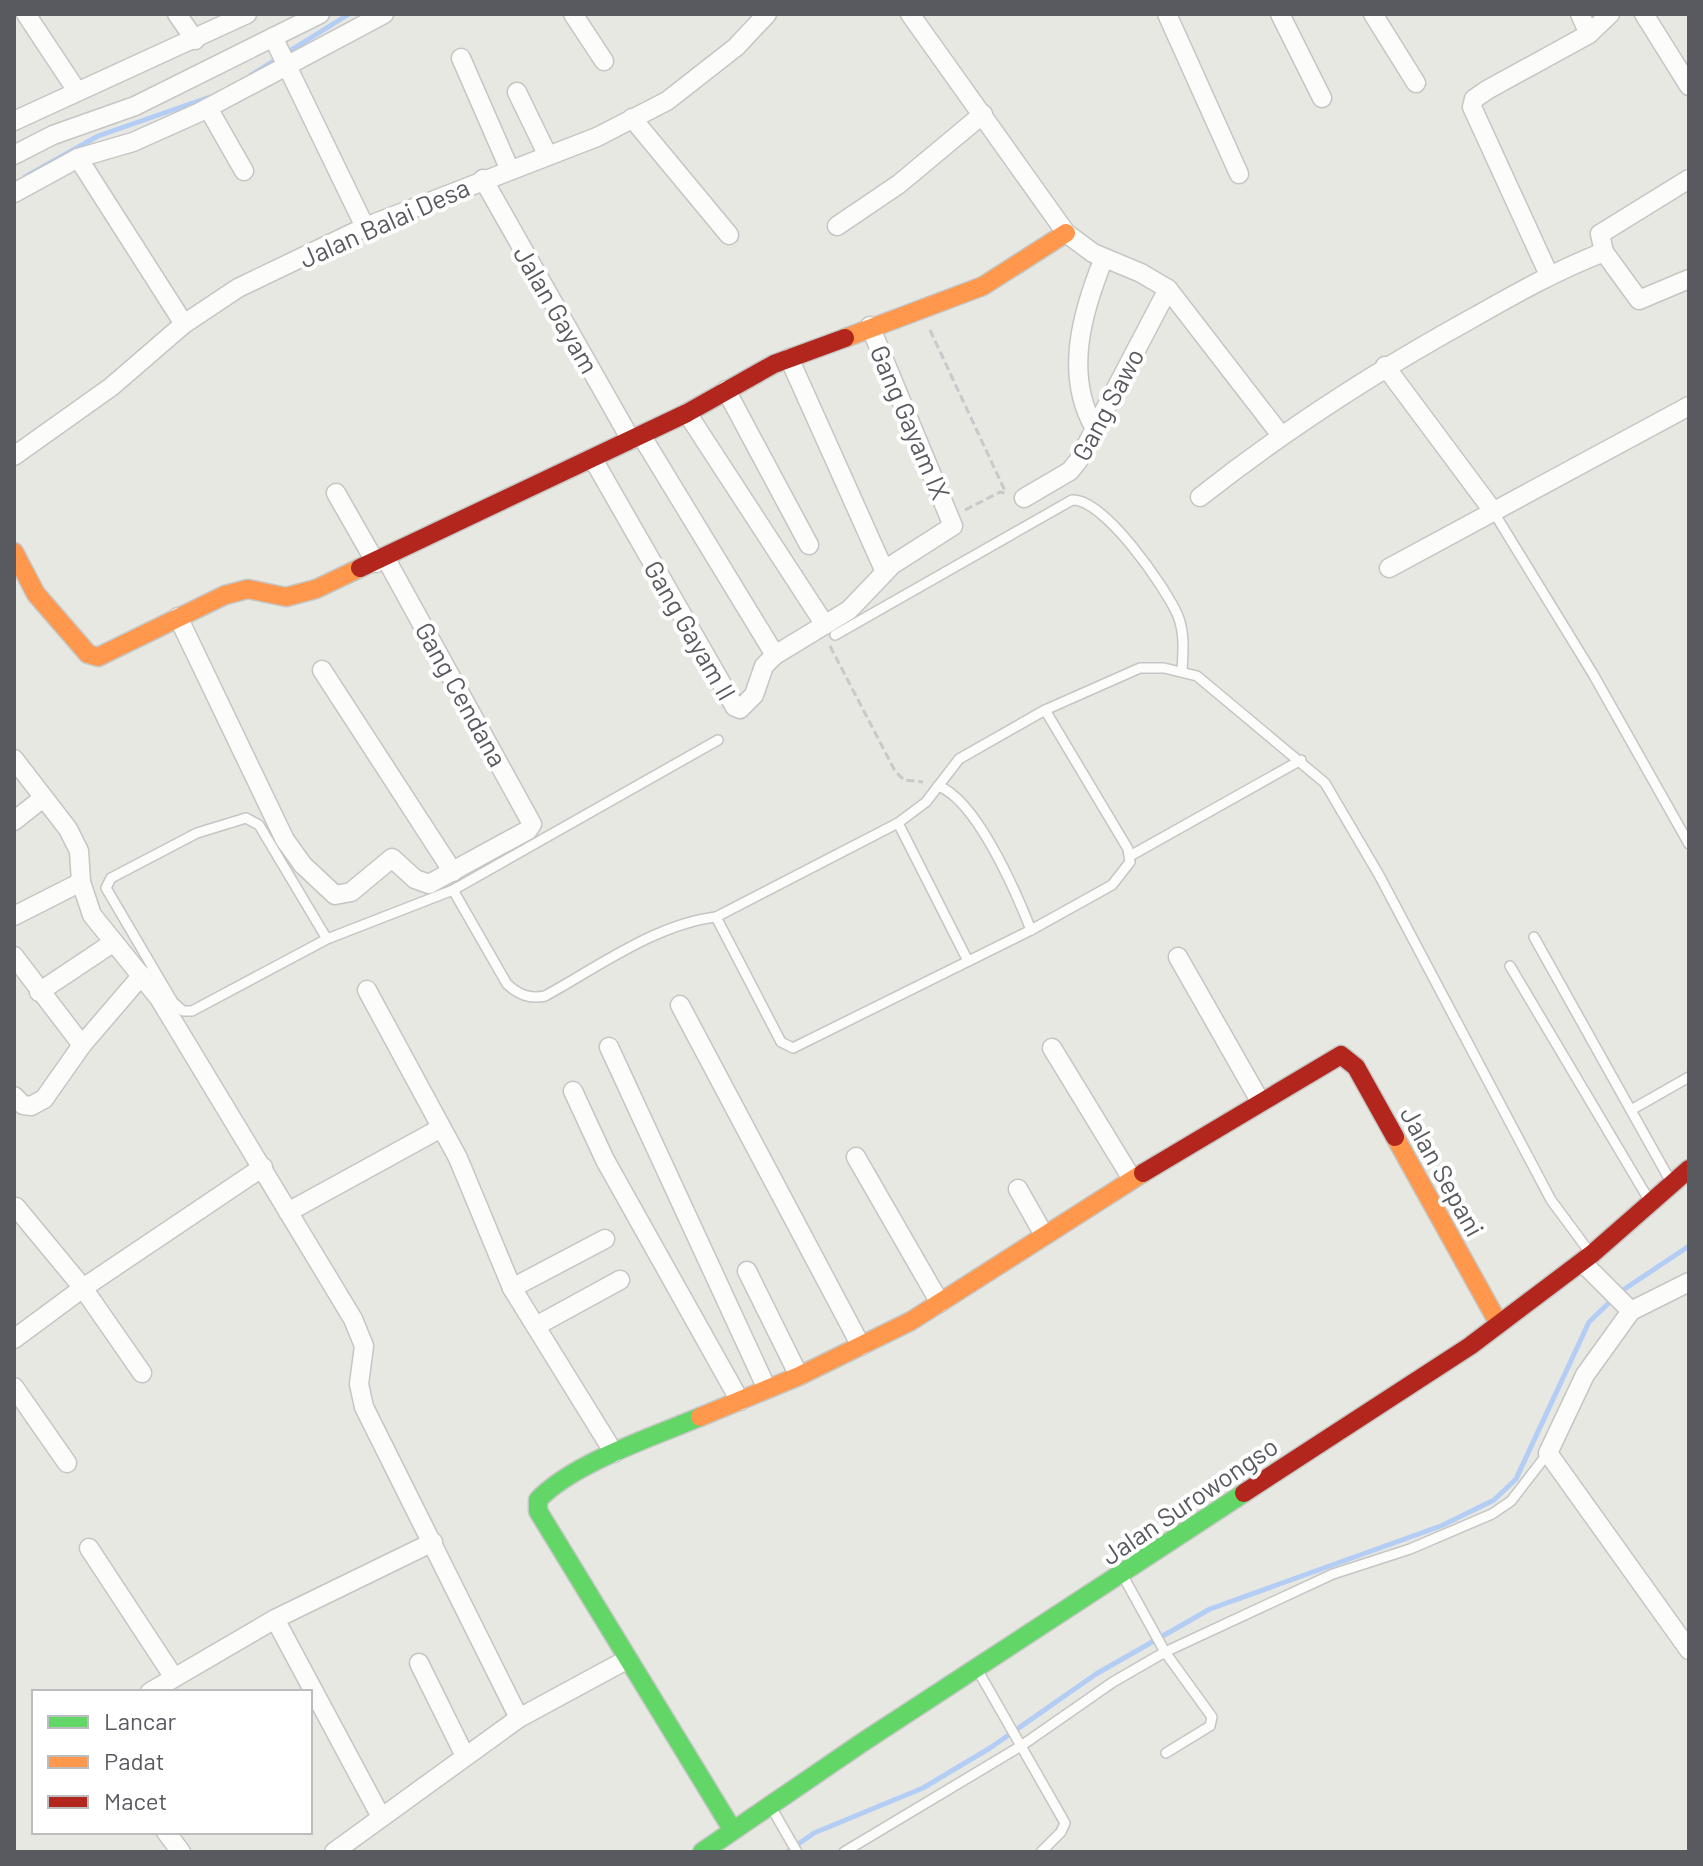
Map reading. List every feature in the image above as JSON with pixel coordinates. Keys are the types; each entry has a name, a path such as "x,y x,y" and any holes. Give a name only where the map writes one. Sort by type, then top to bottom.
{"street":[{"path":"26,14 77,91"},
{"path":"177,14 195,40"},
{"path":"14,121 247,14"},
{"path":"14,193 78,158 133,142 208,108 280,51 320,14"},
{"path":"14,155 53,135 384,14"},
{"path":"573,14 604,61"},
{"name":"Jalan Balai Desa","path":"14,456 111,387 184,324 238,288 365,227 509,168 597,137 667,101 725,56 767,14"},
{"path":"910,14 1066,233 1078,244 1168,289 1280,434"},
{"path":"1167,14 1239,174"},
{"path":"1280,14 1322,98"},
{"path":"1373,14 1416,83"},
{"path":"1580,14 1589,34"},
{"path":"1549,275 1472,107 1474,99 1487,90 1589,34 1610,14"},
{"path":"1644,14 1689,86"},
{"path":"280,51 365,227"},
{"path":"461,58 509,168"},
{"path":"517,92 547,154"},
{"path":"208,108 244,171"},
{"path":"837,226 899,184 983,114"},
{"path":"632,118 729,235"},
{"path":"78,158 184,324"},
{"name":"Jalan Gayam","path":"483,179 636,437 775,655"},
{"path":"1689,179 1600,234 1604,252 1639,300 1689,279"},
{"path":"14,552 36,594 95,657 225,595 248,589 264,589 286,597 316,589 381,561 687,413 789,358 983,286 1066,233"},
{"path":"1200,497 1280,434 1385,366 1549,275 1604,252"},
{"path":"1094,427 1080,397 1078,355 1088,297 1104,258"},
{"name":"Gang Sawo","path":"1015,496 1070,471 1168,289"},
{"name":"Gang Gayam IX","path":"870,326 952,519"},
{"path":"789,358 885,572"},
{"path":"1385,366 1493,511"},
{"path":"726,390 809,545"},
{"path":"1389,568 1689,406"},
{"path":"687,413 830,630"},
{"name":"Gang Gayam II","path":"593,459 737,709 754,695 764,666 775,655 830,630 885,572 949,530 952,519"},
{"name":"Gang Cendana","path":"336,493 381,561 530,816 532,824 528,830 453,881"},
{"path":"178,617 285,840 326,889 335,895 351,892 392,858 425,884 453,881 322,670"},
{"path":"14,759 68,829 79,851 81,882 92,915 142,975 263,1167 353,1319 364,1346 359,1384 364,1407 519,1718"},
{"path":"14,821 43,798"},
{"path":"14,916 81,882"},
{"path":"39,992 114,942"},
{"path":"14,956 82,1045"},
{"path":"732,1829 538,1511 538,1500 548,1489 614,1453 799,1376 940,1303 1260,1101 1178,957"},
{"path":"14,1096 23,1105 31,1106 52,1089 82,1045 142,975"},
{"path":"367,990 458,1158 512,1288 614,1453"},
{"path":"680,1005 861,1346"},
{"path":"609,1047 767,1389"},
{"path":"1052,1048 1132,1179"},
{"name":"Jalan Sepani","path":"1260,1101 1333,1057 1341,1055 1356,1067 1499,1324"},
{"path":"573,1091 605,1160 740,1401"},
{"path":"288,1212 441,1128"},
{"path":"856,1157 940,1303"},
{"path":"14,1339 83,1288 263,1167"},
{"name":"Jalan Surowongso","path":"702,1852 732,1829 1123,1576 1499,1324 1587,1258 1689,1169"},
{"path":"1018,1189 1044,1235"},
{"path":"16,1207 83,1288 142,1373"},
{"path":"512,1288 605,1239"},
{"path":"1587,1258 1620,1300"},
{"path":"747,1271 799,1376"},
{"path":"536,1326 620,1280"},
{"path":"1620,1300 1689,1282"},
{"path":"1620,1300 1548,1453 1689,1650"},
{"path":"14,1387 67,1463"},
{"path":"153,1690 275,1619 433,1542"},
{"path":"89,1548 173,1676"},
{"path":"275,1619 380,1815"},
{"path":"334,1852 380,1815 519,1718 628,1659"},
{"path":"419,1663 465,1756"},
{"path":"168,1834 181,1852"}],"lane":[{"path":"830,630 1072,500 1080,500 1093,506 1130,544 1165,592 1178,617 1183,638 1182,671"},
{"path":"1493,511 1593,674 1689,844"},
{"path":"453,881 507,984 516,993 532,998 545,996 671,929 696,919 716,917 898,823 926,802 959,759 1045,710 1140,668 1182,671 1197,676 1325,783 1551,1200 1587,1258"},
{"path":"1045,710 1130,856"},
{"path":"327,939 259,825 246,818 197,833 111,878 106,888 173,1002 183,1011 192,1011 327,939 453,881 718,740"},
{"path":"716,917 739,967 781,1042 793,1048 1031,930 1112,885 1124,873 1130,856 1301,760"},
{"path":"938,786 961,799 1010,882 1031,930"},
{"path":"898,823 968,961"},
{"path":"1534,937 1672,1185"},
{"path":"1510,966 1651,1203"},
{"path":"1631,1110 1689,1077"},
{"path":"844,1852 1163,1648 1333,1574 1410,1549 1492,1514 1511,1501 1548,1453"},
{"path":"1123,1576 1163,1648 1212,1722 1166,1753"},
{"path":"977,1669 1065,1823 1061,1832 1041,1852"},
{"path":"770,1805 797,1852"}],"path":[{"path":"921,307 1015,496"},
{"path":"952,519 1000,492 1015,496"},
{"path":"830,630 832,653 895,771 904,780 938,786"}],"waterway":[{"path":"251,75 349,14"},
{"path":"25,177 98,136 210,97"},
{"path":"1620,1292 1689,1246"},
{"path":"787,1852 814,1833 923,1788 990,1748 1096,1674 1210,1609 1441,1526 1494,1500 1516,1479 1589,1322 1613,1299"}],"traffic: fast":[{"path":"700,1417 614,1452 571,1475 538,1500 538,1511 732,1829"},
{"path":"702,1852 863,1742 1244,1493"}],"traffic: slow":[{"path":"845,338 983,286 1066,233"},
{"path":"14,552 36,594 88,654 98,657 225,595 248,589 286,597 316,589 360,568"},
{"path":"1395,1137 1499,1324"},
{"path":"700,1417 799,1376 911,1321 1143,1173"}],"traffic: jam":[{"path":"360,568 687,413 774,364 845,338"},
{"path":"1143,1173 1341,1055 1356,1067 1395,1137"},
{"path":"1244,1493 1470,1346 1592,1254 1689,1169"}]}
